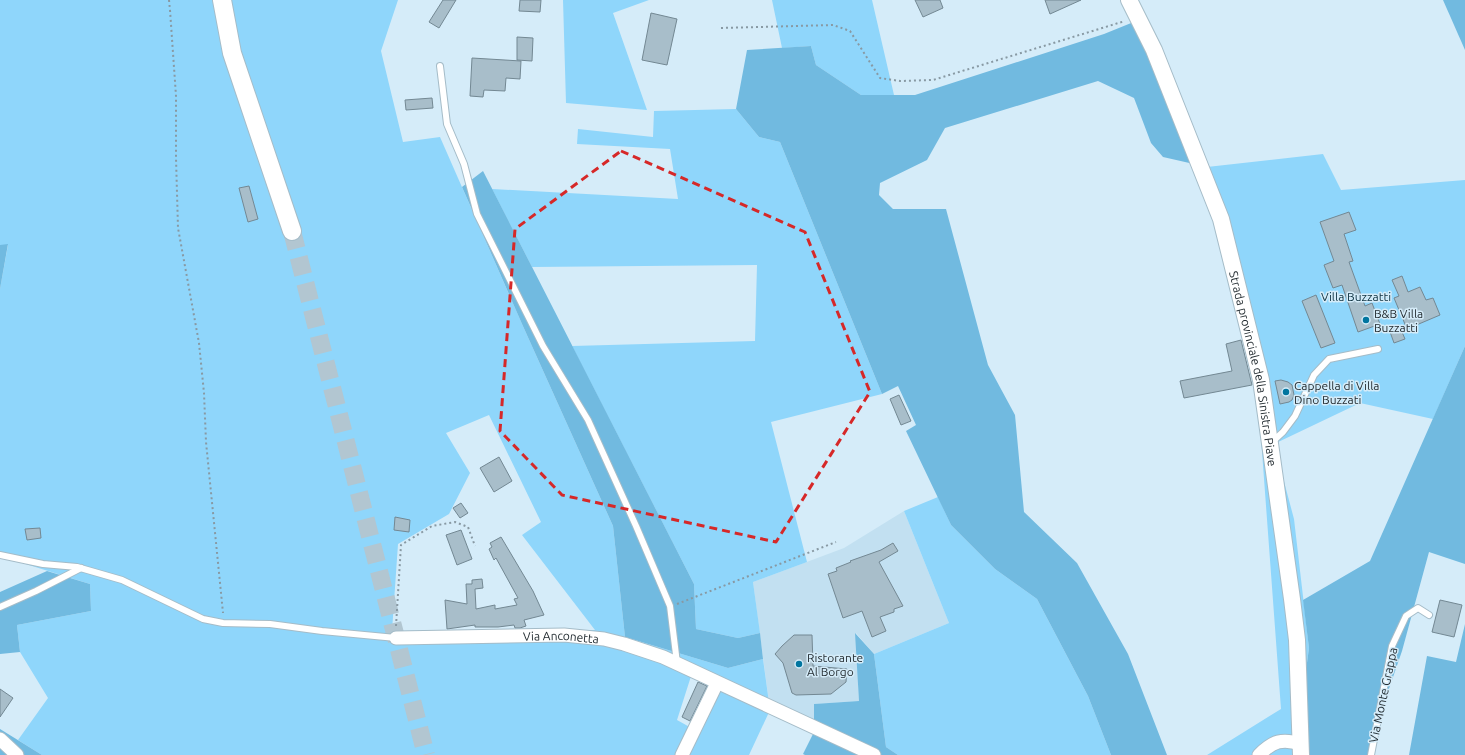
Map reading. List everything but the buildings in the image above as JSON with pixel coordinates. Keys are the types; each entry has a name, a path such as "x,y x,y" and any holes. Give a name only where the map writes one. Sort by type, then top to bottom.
{"main road":[{"path":"222,0 232,53 292,230"}],"street":[{"name":"Strada provinciale della Sinistra Piave","path":"1129,0 1154,50 1220,219 1261,380 1297,640 1301,750"},
{"name":"Via Anconetta","path":"396,638 498,636 586,637 624,644 677,663 874,755"},
{"path":"682,755 717,683"},
{"path":"0,740 17,755"},
{"path":"1259,755 1272,744 1287,740 1301,750"}],"lane":[{"path":"440,66 447,124 464,164 477,214 543,346 588,420 670,606 677,663"},
{"path":"1270,443 1283,432 1295,416 1314,375 1329,359 1378,349"},
{"path":"0,555 43,564 81,568 122,580 203,619 224,623 270,624 322,631 396,638"},
{"path":"0,606 36,591 81,568"},
{"name":"Via Monte Grappa","path":"1370,755 1392,646 1406,616 1418,608 1429,615"}],"path":[{"path":"168,0 176,96 178,228 199,343 204,393 206,442 224,623"},
{"path":"721,28 833,25 850,31 880,78 900,81 933,80 1138,17"},
{"path":"396,638 401,545 432,526 454,522 468,527 475,546"},
{"path":"670,606 836,542"}],"highlighted area":[{"path":"621,151 805,232 870,392 776,542 562,495 500,431 515,229"}],"shaded area":[{"path":"1443,0 1465,0 1465,50"},
{"path":"1146,17 1207,167 1163,157 1151,143 1134,98 1098,81 945,128 927,160 880,183 879,195 893,209 946,209 988,365 1015,415 1024,512 1077,563 1128,654 1167,755 1111,755 1088,696 1037,599 995,569 951,525 906,431 916,425 898,386 882,394 780,142 759,137 736,109 747,50 811,46 816,65 861,95 915,95 1104,34"},
{"path":"483,171 694,584 696,629 738,638 760,633 763,659 728,668 625,637 613,526 462,187"},
{"path":"8,244 0,289 0,245"},
{"path":"1465,346 1465,564 1429,552 1402,651 1374,732 1371,755 1300,755 1303,692 1309,648 1303,600 1370,561"},
{"path":"904,511 949,623 874,654 856,633 859,701 814,704 814,732 770,710 753,582 844,548"},
{"path":"47,571 90,584 91,611 17,625 20,652 0,654 0,592"},
{"path":"1465,624 1465,755 1409,755 1427,656 1456,662"},
{"path":"855,633 874,654 886,747 898,755 805,755 803,754 814,732 814,704 859,701"},
{"path":"0,729 42,755 0,755"}],"green space":[{"path":"0,0 398,0 381,51 403,142 440,137 613,526 625,637 728,668 763,659 770,710 749,755 42,755 18,740 48,698 20,652 17,625 91,611 90,584 0,556 0,289 8,245 0,245","holes":["489,415 541,522 522,535 595,630 392,631 398,544 449,514 470,473 446,433","693,670 718,682 695,730 677,720"]},
{"path":"563,0 649,0 613,13 647,110 566,103"},
{"path":"772,0 872,0 894,95 861,95 816,65 811,46 782,48"},
{"path":"736,109 759,137 780,142 882,394 771,422 807,562 753,582 760,633 738,638 696,629 694,584 572,346 755,341 757,265 532,267 492,189 678,199 670,149 577,144 578,129 653,137 654,111"},
{"name":"Villa Buzzatti","path":"1323,154 1341,190 1465,180 1465,346 1433,419 1360,403 1274,444 1207,167"},
{"path":"1261,438 1274,444 1294,519 1309,648 1303,692 1300,755 1207,755 1281,709"},
{"path":"938,497 951,525 995,569 1037,599 1088,696 1111,755 898,755 886,747 874,654 949,623 904,511"}],"tunnel":[{"path":"292,231 426,755"}],"place":[{"name":"B&B Villa Buzzatti","path":"1366,320"},
{"name":"Cappella di Villa Dino Buzzati","path":"1286,392"},
{"name":"Ristorante Al Borgo","path":"799,664"}]}
